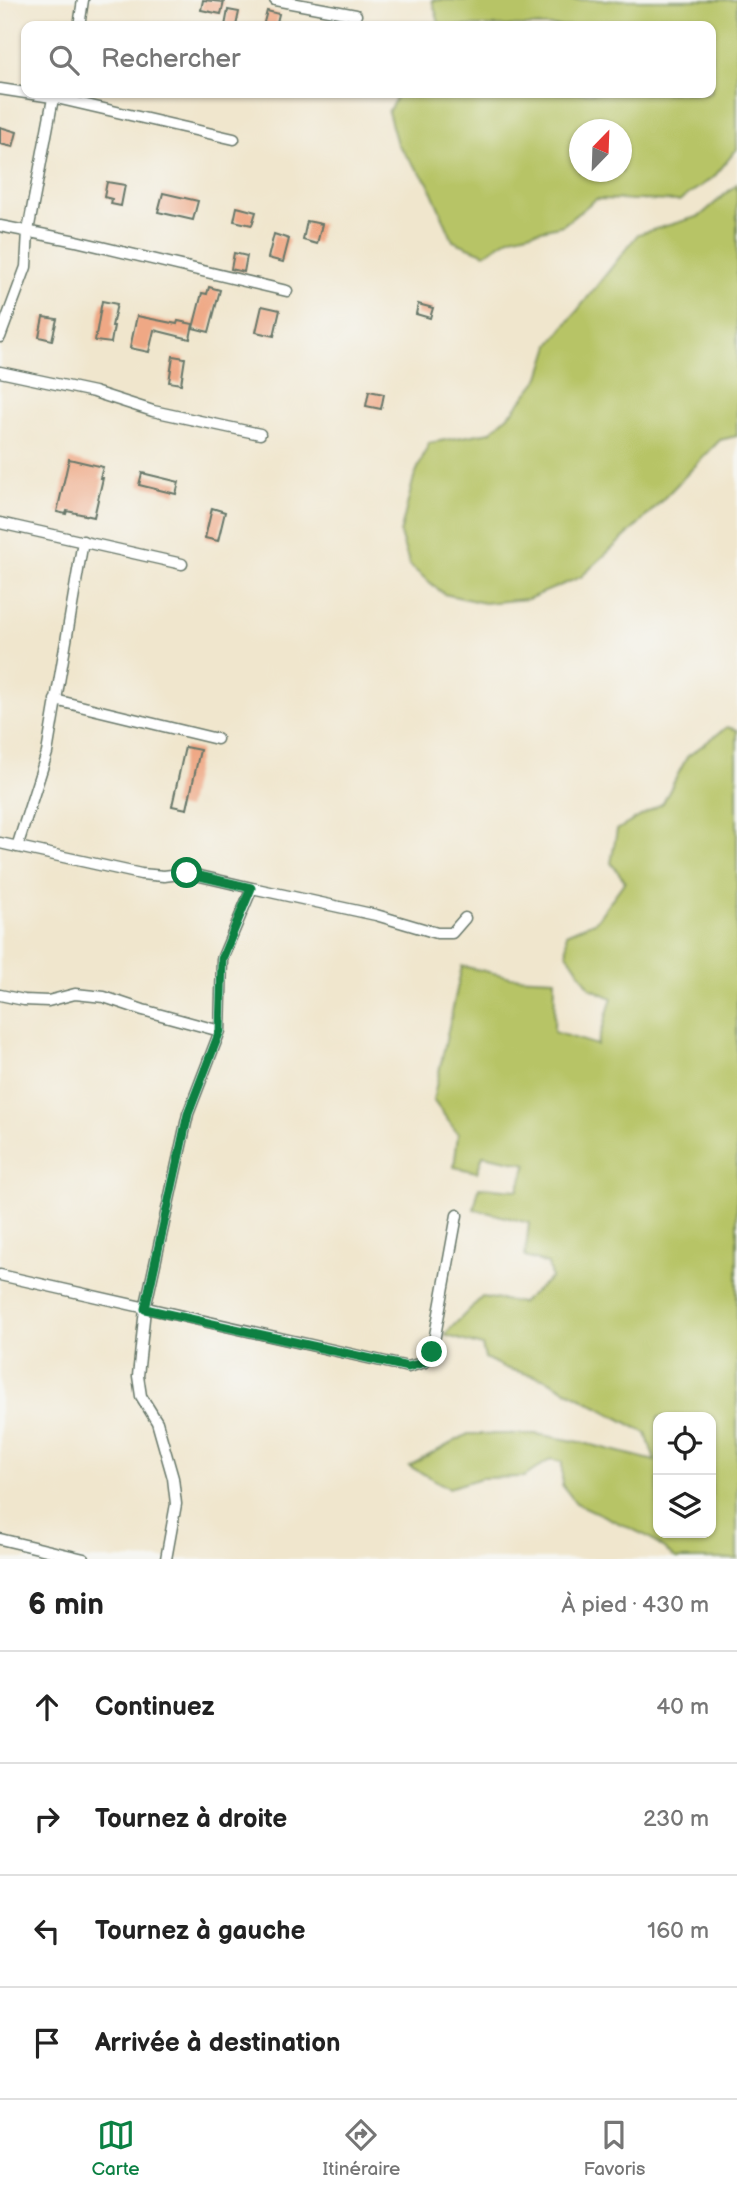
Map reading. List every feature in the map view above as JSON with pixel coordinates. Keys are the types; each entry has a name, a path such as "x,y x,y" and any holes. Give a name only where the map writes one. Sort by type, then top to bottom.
{"street":[{"path":"80,21 83,0"},
{"path":"275,0 356,15"},
{"path":"0,89 21,91"},
{"path":"0,337 26,267 28,231 52,98"},
{"path":"65,98 234,139"},
{"path":"0,226 287,291"},
{"path":"0,372 94,392 153,411 260,435"},
{"path":"0,523 182,564"},
{"path":"17,847 47,753 83,541"},
{"path":"55,700 217,739"},
{"path":"0,844 141,874 164,876 187,873 376,915 437,933 452,933 466,918"},
{"path":"166,1559 176,1504 173,1478 157,1422 141,1396 138,1376 145,1309 188,1114 220,1031 222,959 251,888"},
{"path":"0,995 48,1001 75,993 104,997 220,1031"},
{"path":"0,1275 408,1367 425,1362 432,1352 457,1215"},
{"path":"0,1539 84,1559"}],"green space":[{"path":"432,0 737,0 737,149 714,177 679,201 596,199 563,225 511,237 485,254 453,241 428,183 397,144 388,112 396,98 716,98 716,21 438,21"},
{"path":"737,184 737,436 720,440 641,522 581,577 528,599 484,603 444,594 410,566 400,534 414,477 429,443 490,432 513,411 540,377 550,345 638,234 700,216"},
{"path":"727,727 737,730 737,1559 676,1559 649,1537 576,1503 562,1485 562,1462 551,1459 524,1477 481,1478 449,1488 409,1466 468,1434 536,1434 580,1442 653,1460 653,1538 716,1538 716,1412 653,1412 653,1455 646,1433 546,1379 505,1368 485,1358 482,1346 444,1335 482,1297 521,1303 551,1278 548,1264 525,1257 529,1223 474,1209 479,1187 518,1190 527,1164 483,1155 477,1172 454,1167 458,1134 433,1100 462,966 511,977 555,979 554,1032 597,1045 612,998 590,988 567,953 566,934 596,921 625,881 611,863 617,830 663,803 687,757"}],"building":[{"path":"203,0 224,2 221,14 201,10"},
{"path":"228,10 239,12 237,21 226,21"},
{"path":"267,11 279,14 277,21 264,21"},
{"path":"0,127 17,132 13,147 0,144"},
{"path":"107,182 125,185 121,206 111,204 112,199 104,197"},
{"path":"163,193 198,201 193,220 158,212"},
{"path":"237,207 256,212 252,225 234,221"},
{"path":"307,221 322,224 317,244 303,240"},
{"path":"274,234 289,239 283,262 268,258"},
{"path":"234,253 247,256 244,272 231,269"},
{"path":"209,287 220,290 209,332 193,328 202,293 207,294"},
{"path":"102,301 117,304 111,343 95,341"},
{"path":"418,304 433,308 430,318 416,314"},
{"path":"262,306 280,310 274,336 256,332"},
{"path":"137,316 177,324 178,321 193,324 190,339 154,330 149,352 130,348"},
{"path":"43,317 57,319 52,340 39,337"},
{"path":"173,356 185,358 181,384 169,382"},
{"path":"369,391 384,394 381,409 366,406"},
{"path":"69,459 103,467 94,517 67,511 66,514 57,512"},
{"path":"142,473 179,482 176,494 139,485"},
{"path":"212,508 225,512 218,541 205,538"},
{"path":"185,747 200,750 187,809 172,806"}],"route":[{"path":"187,873 251,888 240,921 222,959 220,1031 188,1114 145,1309 408,1367 425,1362 432,1352"}]}
